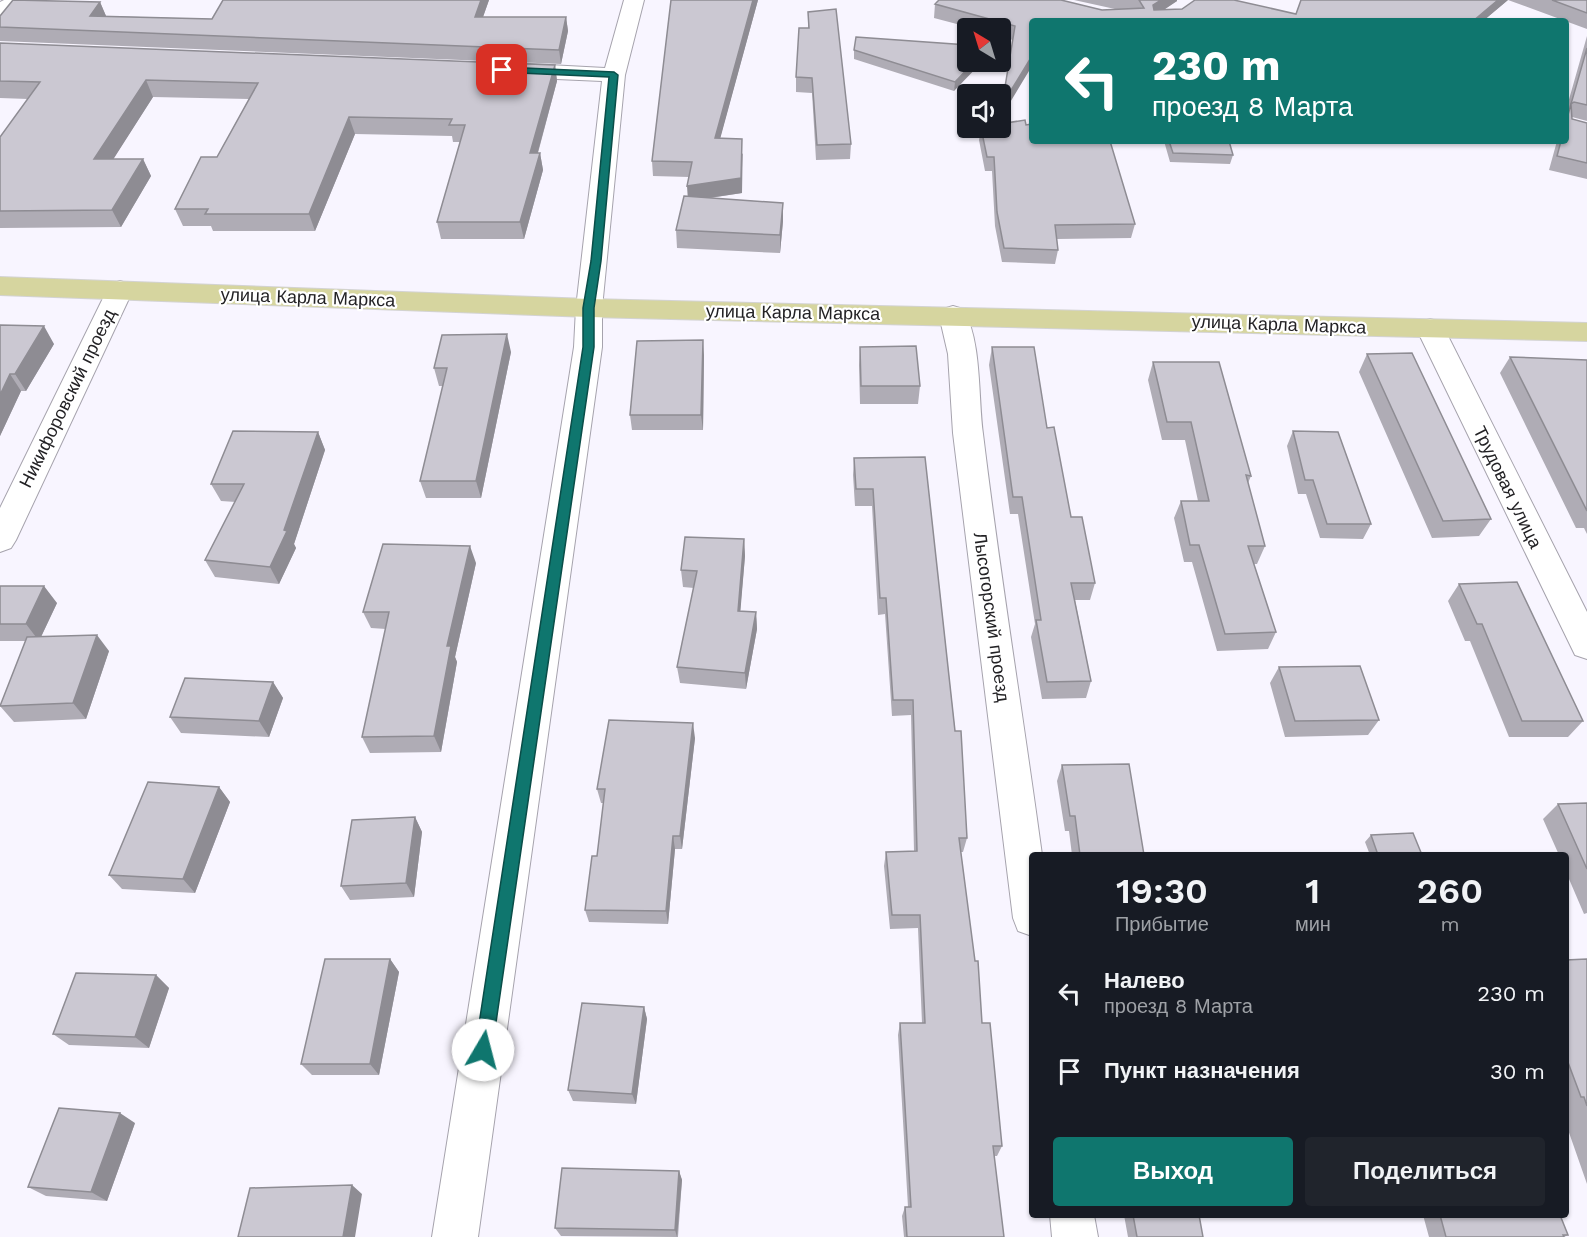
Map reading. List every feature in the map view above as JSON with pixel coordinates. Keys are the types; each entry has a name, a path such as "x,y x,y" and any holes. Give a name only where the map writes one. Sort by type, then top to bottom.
{"main road":[{"name":"улица Карла Маркса","path":"0,286 589,308 1587,332"}],"street":[{"path":"0,10 20,0"},
{"path":"455,1237 587,359 589,308 596,261 614,75 634,0"},
{"path":"490,69 614,75"},
{"name":"Никифоровский проезд","path":"0,540 120,290"},
{"name":"Лысогорский проезд","path":"953,315 962,354 968,433 1029,895"},
{"name":"Трудовая улица","path":"1430,328 1587,645"},
{"path":"1072,1218 1075,1237"}],"building":[{"path":"13,0 100,2 90,16 212,19 223,0 481,0 475,17 566,17 559,50 0,27 0,16"},
{"path":"671,0 753,0 715,138 742,139 741,178 687,186 692,162 652,161"},
{"path":"939,0 1061,0 1102,10 1144,8 1139,0 1161,0 1153,5 1154,10 1182,9 1195,0 1234,0 1296,14 1301,0 1498,0 1477,18 1029,18 1029,61 1011,90 1011,84 1005,84 1007,72 1011,72 1011,50 1015,26 1011,25 1011,18 986,18 935,4"},
{"path":"1552,0 1587,0 1587,13"},
{"path":"836,9 851,144 817,145 812,78 796,77 799,28 809,28 808,12"},
{"path":"856,37 957,44 957,72 964,72 955,82 854,50"},
{"path":"0,43 555,65 530,153 540,153 520,222 437,222 465,125 449,125 452,119 349,117 309,214 205,214 208,209 175,209 201,157 217,157 258,83 146,80 94,159 143,159 112,210 0,211 0,137 40,82 0,81"},
{"path":"1587,48 1587,105 1574,102 1571,104"},
{"path":"1571,104 1572,119 1587,123 1587,163 1557,156 1560,144 1569,144"},
{"path":"1025,120 1026,125 1029,124 1029,144 1111,144 1135,224 1055,225 1058,250 1004,248 997,212 994,157 987,157 983,138 1011,138 1011,122"},
{"path":"1170,144 1230,144 1233,155 1173,153"},
{"path":"684,196 783,203 780,235 676,230"},
{"path":"0,325 44,326 15,374 10,374 0,395"},
{"path":"507,334 476,481 420,481 447,368 434,368 442,335"},
{"path":"703,340 701,415 630,415 637,341"},
{"path":"916,346 920,386 861,386 860,347"},
{"path":"992,347 1034,347 1047,428 1054,427 1071,517 1082,517 1095,583 1071,583 1091,681 1047,682 1036,620 1041,620 1022,497 1013,497"},
{"path":"1412,353 1491,519 1443,521 1367,354"},
{"path":"1510,357 1587,360 1587,511"},
{"path":"1153,362 1219,362 1251,476 1246,475 1265,546 1248,546 1276,632 1225,634 1199,545 1190,545 1181,501 1209,501 1191,422 1167,422"},
{"path":"233,431 318,432 284,530 287,531 270,567 205,560 244,484 211,484"},
{"path":"1293,431 1338,432 1371,524 1327,524 1313,480 1305,480"},
{"path":"925,457 955,731 961,731 967,838 959,838 975,961 978,961 982,1023 990,1023 1002,1146 993,1146 1004,1237 907,1237 905,1207 911,1207 900,1023 925,1023 920,915 892,915 886,852 917,851 913,700 893,700 886,598 880,598 873,489 856,489 854,458"},
{"path":"685,537 744,539 738,611 756,612 745,673 677,667 697,571 681,570"},
{"path":"383,544 470,546 447,646 451,646 434,736 362,737 389,612 363,612"},
{"path":"1517,582 1583,721 1522,721 1482,624 1477,624 1459,584"},
{"path":"0,586 44,586 26,624 0,624"},
{"path":"97,635 73,703 0,706 27,637"},
{"path":"1360,666 1379,720 1295,721 1279,667"},
{"path":"185,678 273,682 259,721 170,717"},
{"path":"609,720 693,723 680,836 673,836 666,911 585,910 592,856 597,856 605,789 597,789"},
{"path":"1129,764 1144,852 1080,852 1075,816 1070,816 1062,765"},
{"path":"148,782 219,787 183,879 109,875"},
{"path":"1587,803 1587,869 1558,804"},
{"path":"415,817 406,883 341,886 352,820"},
{"path":"1413,833 1421,852 1377,852 1371,835"},
{"path":"325,959 390,959 370,1064 301,1064"},
{"path":"1587,959 1587,1106 1584,1097 1581,1097 1569,1065 1569,960"},
{"path":"76,973 156,975 135,1037 53,1034"},
{"path":"582,1003 644,1007 632,1094 568,1090"},
{"path":"59,1108 120,1113 91,1192 28,1187"},
{"path":"562,1168 679,1171 675,1230 555,1228"},
{"path":"352,1185 343,1237 238,1237 250,1188"},
{"path":"1134,1218 1200,1218 1203,1237 1137,1237"},
{"path":"1441,1218 1561,1218 1568,1235 1563,1235 1564,1237 1446,1237"}],"route":[{"path":"483,1050 588,347 589,308 596,261 614,75 502,70"}]}
